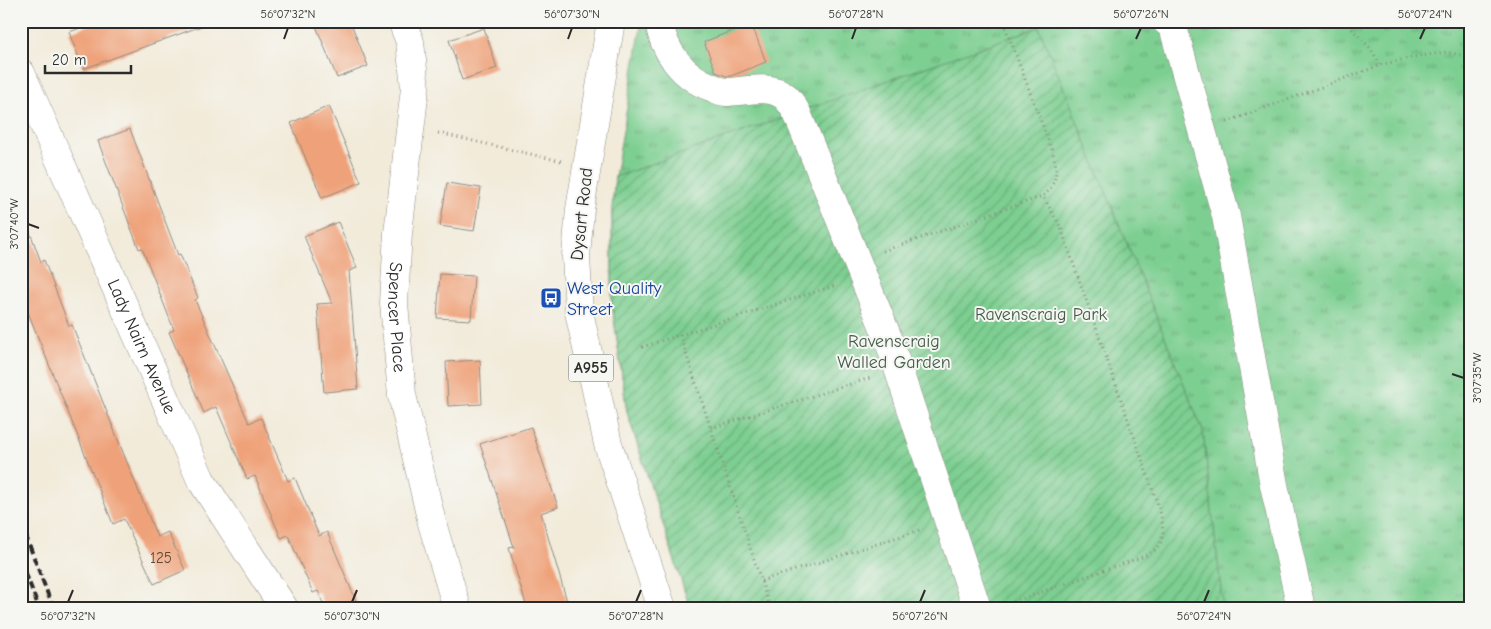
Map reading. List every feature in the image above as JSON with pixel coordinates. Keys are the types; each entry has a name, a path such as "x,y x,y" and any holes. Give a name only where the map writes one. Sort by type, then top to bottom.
{"street":[{"name":"Spencer Place","path":"402,21 410,42 415,88 398,233 394,303 402,395 432,523 457,608"},
{"name":"Dysart Road","path":"611,21 586,167 576,256 579,312 608,444 662,608"},
{"path":"658,21 661,36 679,67 700,83 724,92 754,88 772,90 786,97 797,113 888,338 977,608"},
{"path":"1166,21 1173,27 1226,216 1274,484 1300,608"},
{"name":"Lady Nairn Avenue","path":"21,73 201,480 284,608"}],"path":[{"path":"642,347 680,335 860,268 1043,196 1052,188 1057,166 1003,21"},
{"path":"1344,21 1369,47 1381,65"},
{"path":"1202,131 1381,65 1408,58 1446,52 1470,57"},
{"path":"410,126 586,167"},
{"path":"996,608 1144,556 1158,547 1162,537 1163,523 1160,508 1061,228 1043,196"},
{"path":"680,335 770,608"},
{"path":"711,428 898,369"},
{"path":"762,581 948,521"}],"green space":[{"name":"Ravenscraig Park","path":"642,21 1470,21 1470,608 690,608 627,412 612,304 612,209 615,177"},
{"name":"Ravenscraig Walled Garden","path":"1039,27 1203,431 1223,608 690,608 627,412 612,304 612,209 615,177"}],"building":[{"path":"101,21 206,21 207,24 83,69 69,32"},
{"path":"314,21 350,21 368,66 337,78"},
{"path":"751,23 766,62 731,76 716,72 704,42"},
{"path":"484,28 497,68 462,80 449,40"},
{"path":"329,106 361,182 322,198 291,123"},
{"path":"130,129 178,255 180,254 198,298 195,300 249,423 261,418 288,481 295,478 319,536 327,532 359,608 325,608 318,591 313,593 288,535 281,538 255,476 247,479 216,407 204,413 169,332 174,330 142,248 139,249 98,141"},
{"path":"447,183 481,188 474,231 440,226"},
{"path":"21,216 24,216 41,262 44,260 69,326 72,325 157,537 168,532 185,570 154,584 124,519 113,524 21,295"},
{"path":"338,222 357,268 349,271 358,389 324,392 317,304 332,303 304,236"},
{"path":"440,274 474,276 471,320 437,318"},
{"path":"480,360 482,404 448,406 446,362"},
{"path":"531,427 558,507 541,513 569,608 527,608 509,548 514,547 480,444"}],"railway":[{"path":"21,523 53,608"},
{"path":"21,561 39,608"}],"place":[{"name":"West Quality Street","path":"551,298"}]}
